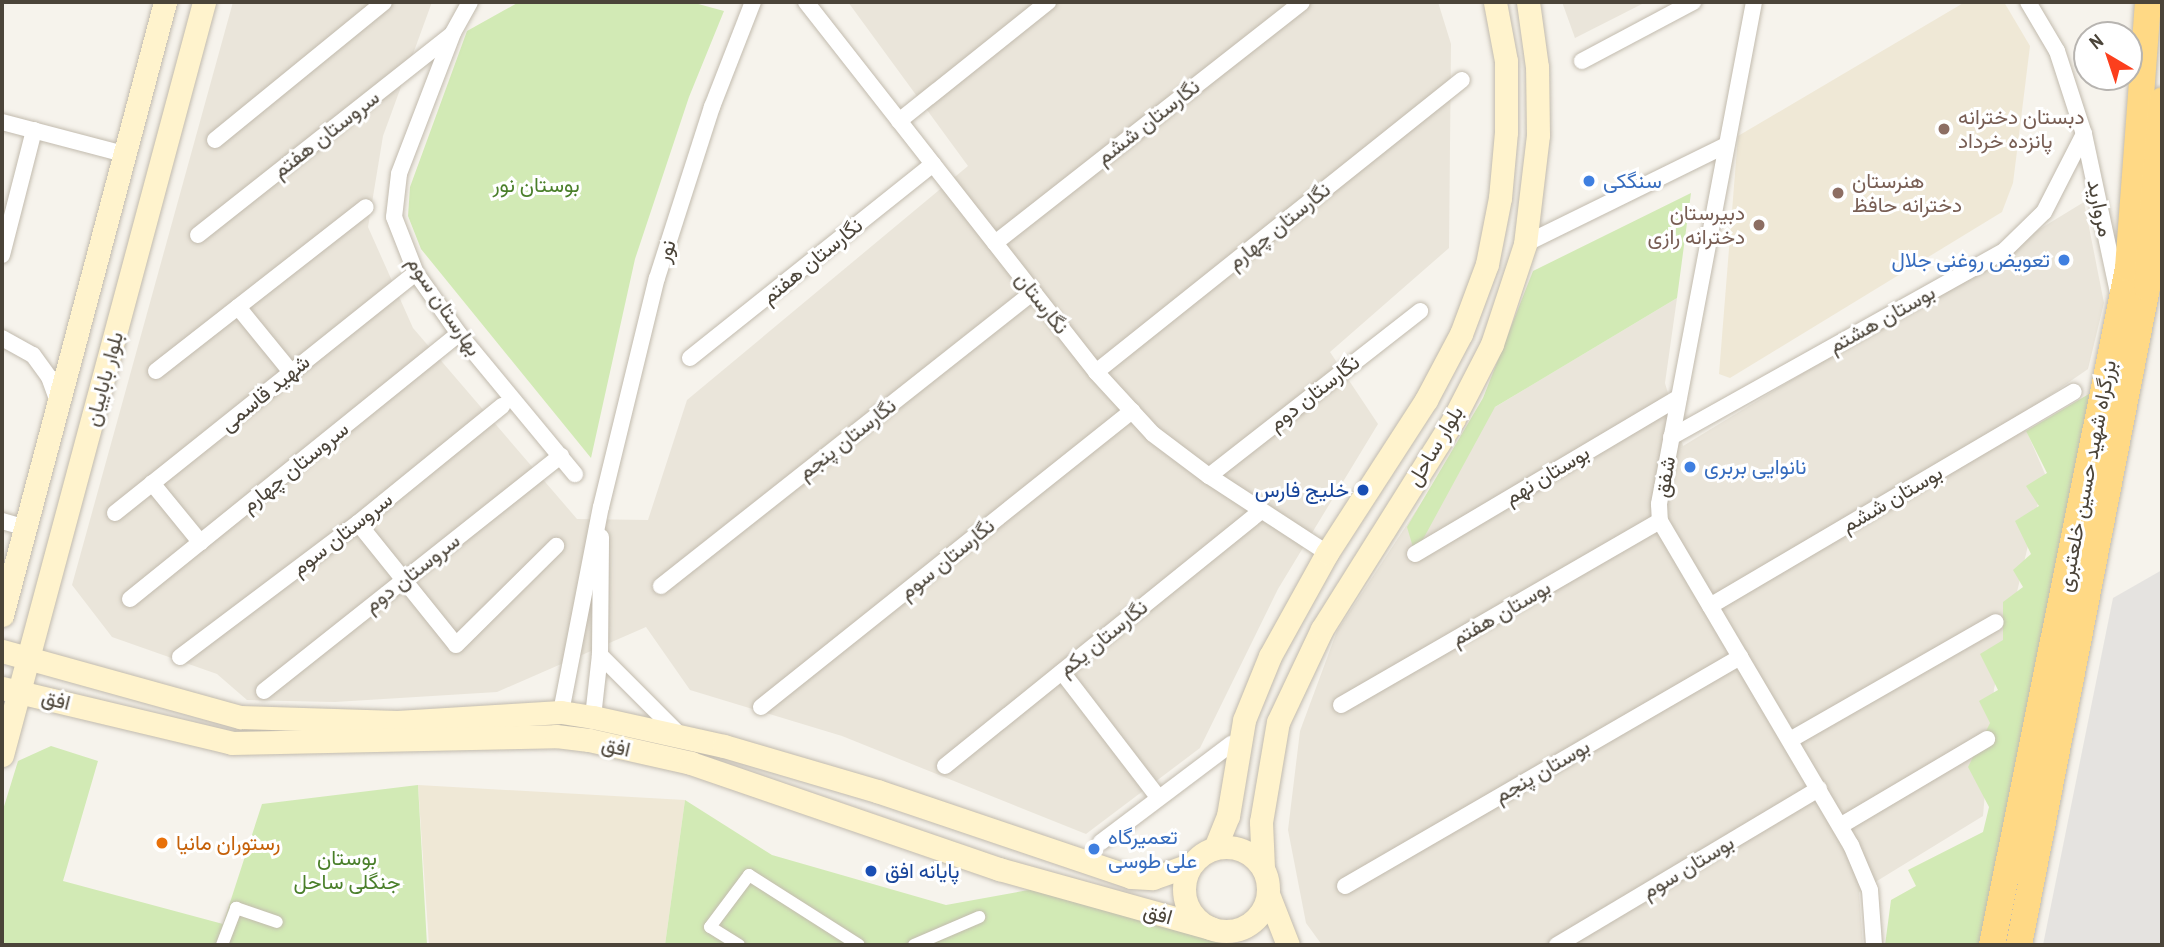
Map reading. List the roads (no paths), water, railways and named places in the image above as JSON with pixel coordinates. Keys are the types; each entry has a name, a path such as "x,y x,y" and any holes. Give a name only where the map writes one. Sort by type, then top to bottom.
{"highway":[{"name":"بزرگراه شهید حسین خلعتبری","path":"1992,945 2128,268 2148,2"},
{"name":"بزرگراه شهید حسین خلعتبری","path":"2018,945 2147,288 2162,101"}],"main road":[{"name":"بلوار باباییان","path":"2,615 165,2"},
{"name":"بلوار باباییان","path":"2,755 12,690 32,656 204,2"},
{"name":"بلوار ساحل","path":"1215,848 1226,826 1244,720 1270,656 1327,553 1426,401 1461,334 1487,264 1500,198 1506,132 1506,61 1495,2"},
{"name":"بلوار ساحل","path":"1262,868 1261,822 1278,722 1322,629 1453,420 1492,344 1525,244 1538,135 1538,67 1528,2"},
{"path":"124,154 160,162"},
{"path":"1487,264 1525,244"},
{"name":"افق","path":"2,651 32,656 240,717 397,722 561,712 680,735 877,791 1131,877 1153,878 1192,864"},
{"name":"افق","path":"12,690 232,743 556,736 589,740 691,763 999,869 1217,930"},
{"path":"556,736 561,712"},
{"path":"589,740 593,718"},
{"path":"1245,945 1200,922 1186,902 1186,876 1192,864 1215,848 1242,850 1262,868 1268,894 1288,945"},
{"path":"1217,930 1247,926 1257,918 1268,894"}],"street":[{"path":"215,140 384,2"},
{"path":"453,33 470,2"},
{"name":"نور","path":"601,507 657,278 712,107 753,2"},
{"name":"نگارستان","path":"806,2 1096,372 1132,411 1153,433 1209,476 1327,553"},
{"path":"899,121 1048,2"},
{"name":"نگارستان ششم","path":"995,243 1302,2"},
{"path":"1582,61 1693,2"},
{"name":"شفق","path":"1754,2 1671,438 1660,521 1840,826 1870,890 1872,944"},
{"name":"مروارید","path":"2028,2 2057,51 2084,134 2120,300"},
{"name":"سروستان هفتم","path":"198,235 453,33"},
{"name":"بهارستان سوم","path":"453,33 394,196 394,217 416,273 459,334 575,474"},
{"name":"نگارستان چهارم","path":"1096,372 1462,80"},
{"path":"2,122 124,154"},
{"path":"2,255 34,130"},
{"name":"بوستان هشتم","path":"1671,438 2005,250 2043,212 2084,134"},
{"path":"1525,244 1727,145"},
{"name":"نگارستان هفتم","path":"690,358 933,164"},
{"path":"156,371 366,207"},
{"name":"شهید قاسمی","path":"115,513 416,273"},
{"name":"نگارستان پنجم","path":"661,586 1033,292"},
{"path":"238,307 291,372"},
{"name":"نگارستان دوم","path":"1209,476 1420,311"},
{"name":"سروستان چهارم","path":"130,599 459,334"},
{"path":"2,338 33,355 49,377 59,406"},
{"name":"بوستان ششم","path":"1710,606 2074,392"},
{"name":"بوستان نهم","path":"1415,554 1679,397"},
{"name":"سروستان سوم","path":"180,657 358,523 502,406"},
{"name":"نگارستان سوم","path":"761,707 1132,411"},
{"name":"سروستان دوم","path":"264,691 561,456"},
{"path":"152,483 201,543"},
{"path":"593,718 600,655 601,507"},
{"path":"561,712 601,507"},
{"name":"نگارستان یکم","path":"945,766 1261,511"},
{"path":"2,521 27,528"},
{"name":"بوستان هفتم","path":"1342,705 1660,521"},
{"path":"358,523 456,645 556,546"},
{"path":"1790,740 1996,622"},
{"path":"600,655 680,735"},
{"name":"بوستان پنجم","path":"1345,886 1740,656"},
{"path":"1062,672 1158,797"},
{"path":"1840,826 1987,739"},
{"path":"1101,842 1231,744"},
{"name":"بوستان سوم","path":"1557,945 1819,789"},
{"path":"740,945 725,941 710,927 749,875 859,945"},
{"path":"223,945 236,908 277,922"},
{"path":"914,945 979,917"}],"place":[{"name":"دبستان دخترانه پانزده خرداد","path":"1944,129"},
{"name":"سنگکی","path":"1589,181"},
{"name":"هنرستان دخترانه حافظ","path":"1838,193"},
{"name":"دبیرستان دخترانه رازی","path":"1759,225"},
{"name":"تعویض روغنی جلال","path":"2064,260"},
{"name":"نانوایی بربری","path":"1690,467"},
{"name":"خلیج فارس","path":"1363,490"},
{"name":"رستوران مانیا","path":"162,843"},
{"name":"تعمیرگاه علی طوسی","path":"1094,849"},
{"name":"پایانه افق","path":"871,871"}],"park label":[{"name":"بوستان نور","path":"536,185"},
{"name":"بوستان جنگلی ساحل","path":"347,870"}]}
